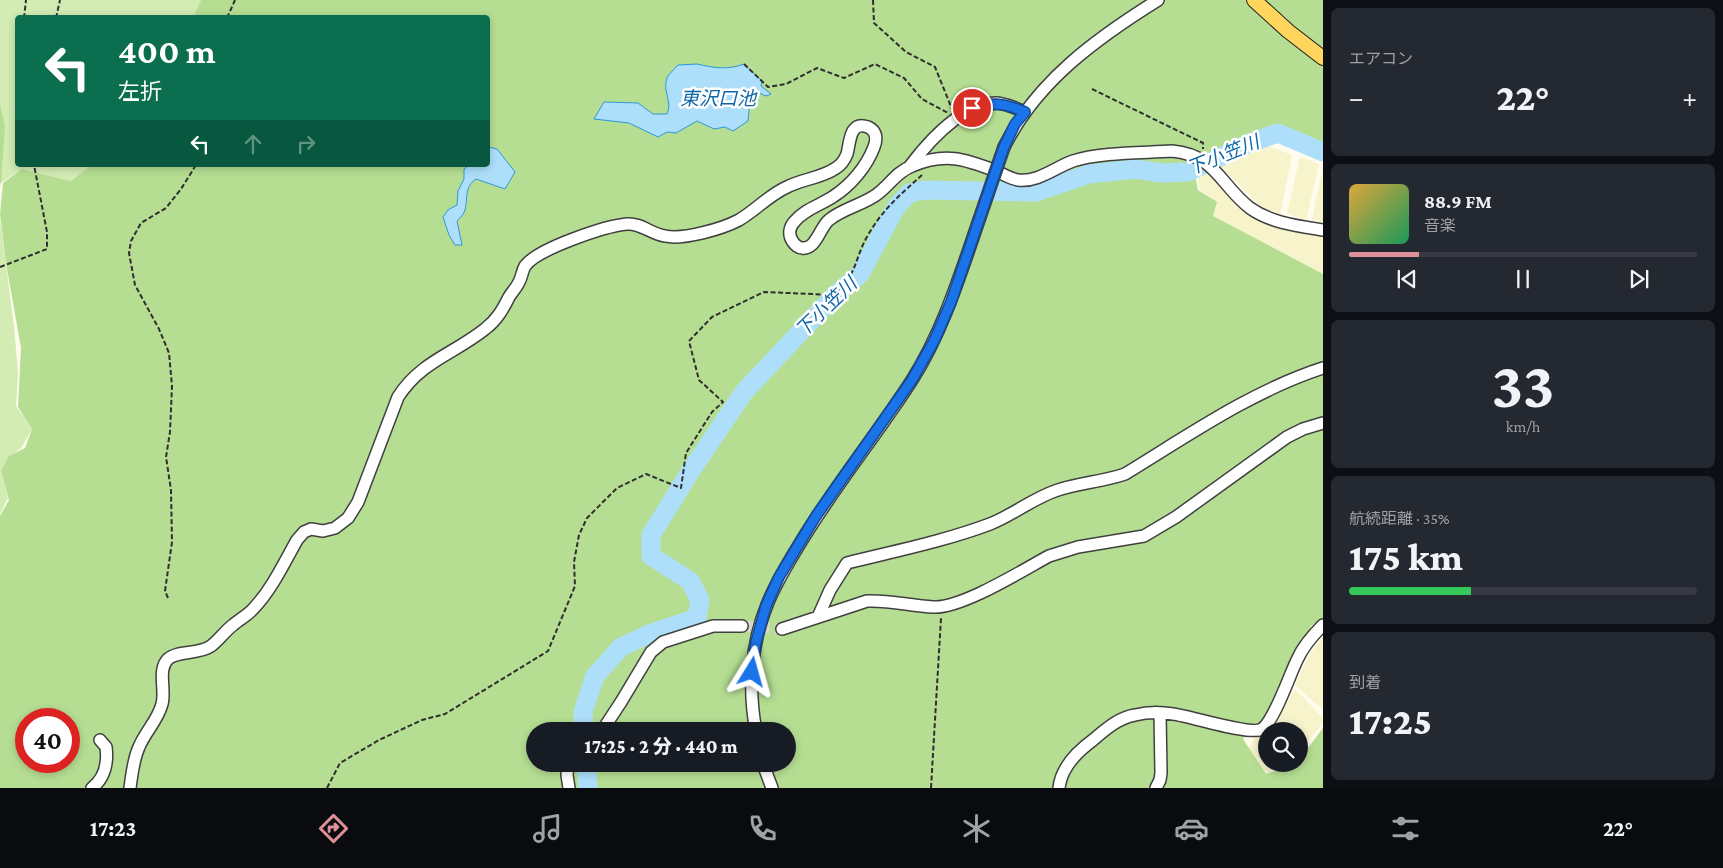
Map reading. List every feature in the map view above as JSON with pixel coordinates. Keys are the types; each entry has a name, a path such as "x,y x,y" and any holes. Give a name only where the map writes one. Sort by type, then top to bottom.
{"main road":[{"path":"1254,0 1288,31 1323,58"}],"street":[{"path":"754,722 752,672 756,642 766,606 779,577 816,516 912,380 934,341 951,302 1004,147 1015,124 1056,76 1118,25 1158,0"},
{"path":"910,166 921,152 948,126 972,108 996,103 1025,112"},
{"path":"130,788 139,746 160,711 163,702 164,665 169,658 177,654 196,652 210,646 253,610 262,599 297,540 304,532 335,528 348,518 358,502 398,397 407,383 419,371 485,330 503,310 510,295 519,283 525,266 545,249 613,226 637,224 665,236 676,237 736,222 790,185 837,168 846,156 851,133 863,126 873,130 877,139 870,156 859,173 834,196 803,213 791,225 790,239 799,248 805,249 811,245 830,219 875,196 902,170 922,162 950,157 975,163 1018,180 1031,180 1073,161 1091,157 1172,151 1185,152 1214,169 1240,199 1257,212 1277,221 1323,230"},
{"path":"818,617 830,590 847,563 964,532 992,523 1057,490 1125,474 1238,406 1300,376 1323,368"},
{"path":"782,629 867,602 895,602 934,608 958,603 1049,556 1065,550 1144,536 1176,517 1287,437 1303,429 1323,423"},
{"path":"1059,788 1060,781 1072,759 1088,743 1119,720 1136,715 1160,713 1199,719 1248,731 1261,730 1274,710 1298,657 1307,642 1323,625"},
{"path":"608,722 651,652 663,642 713,626 742,626"},
{"path":"1156,788 1161,774 1160,713"},
{"path":"92,788 101,780 106,765 106,747 100,740"},
{"path":"567,772 569,788"},
{"path":"766,772 772,788"}],"path":[{"path":"24,15 26,0"},
{"path":"57,15 60,0"},
{"path":"228,15 235,0"},
{"path":"744,64 768,87 786,84 817,68 844,78 875,64 904,78 922,99 954,116 935,67 906,52 874,23 873,0"},
{"path":"1092,89 1203,143 1202,151 1198,158"},
{"path":"0,267 47,249 47,232 34,167"},
{"path":"168,598 165,591 172,542 170,524 171,490 166,457 170,432 172,386 170,353 159,328 134,285 129,253 131,241 141,223 166,208 195,167"},
{"path":"327,788 340,763 379,740 422,720 445,714 548,650 575,586 574,562 579,535 587,518 617,488 646,474 681,488 686,453 712,412 723,402 699,380 689,340 712,317 764,292 835,294 847,283 856,266 867,236 884,210 926,172"},
{"path":"932,788 941,606"}],"shaded area":[{"path":"1263,144 1292,155 1280,215 1262,207 1220,166 1228,160"},
{"path":"1300,157 1319,164 1306,220 1287,214"},
{"path":"1323,168 1323,222 1312,219"},
{"path":"1208,169 1240,205 1289,230 1323,236 1323,274 1213,216 1216,202 1200,189 1196,172"},
{"path":"1323,637 1323,710 1295,685 1309,655"},
{"path":"1295,689 1323,718 1323,723 1308,741 1308,722 1277,722"},
{"path":"1258,733 1258,771 1242,764"}],"green space":[{"path":"0,0 201,0 194,15 15,15 15,167 88,167 71,181 22,169 1,183 0,188"},
{"path":"201,0 1323,0 1323,144 1269,131 1194,170 1198,190 1217,202 1213,216 1323,274 1323,619 1311,626 1265,722 1258,722 1258,730 1248,731 1243,739 1258,762 1258,772 1265,772 1266,774 1272,772 1308,772 1308,748 1323,728 1323,788 0,788 0,516 9,500 1,471 9,456 25,448 32,429 18,407 21,348 6,263 0,214 3,183 22,169 71,181 88,167 490,167 490,15 194,15"},
{"path":"0,104 5,126 1,183 0,182"},
{"path":"0,218 18,373 16,406 32,429 21,448 9,458 1,471 8,498 0,514"}],"water":[{"name":"東沢口池","path":"697,64 721,68 744,64 762,81 761,86 771,94 766,96 759,93 750,99 748,121 733,131 725,127 714,129 697,121 676,133 667,132 658,137 629,123 594,119 604,102 638,103 653,114 667,114 669,110 666,87 668,76 678,65"},
{"path":"490,147 497,149 515,172 505,189 476,179 472,182 467,193 466,206 462,216 457,221 462,245 455,245 449,235 443,217 448,210 457,205 458,191 464,179 464,169 466,167 490,167"}],"waterway":[{"name":"下小笠川","path":"584,722 583,712 595,676 621,647 649,634 697,618 700,600 690,581 651,556 651,535 692,469 744,392 835,295 860,274 896,207 909,193 924,190 1036,192 1089,174 1136,169 1161,173 1188,172 1250,143 1278,133 1323,152"},
{"name":"下小笠川","path":"587,772 588,788"}],"tunnel":[{"path":"742,626 782,629"}],"route":[{"path":"752,672 756,642 766,606 779,577 816,516 912,380 934,341 951,302 1004,147 1015,124 1025,112 996,103 972,108"}]}
